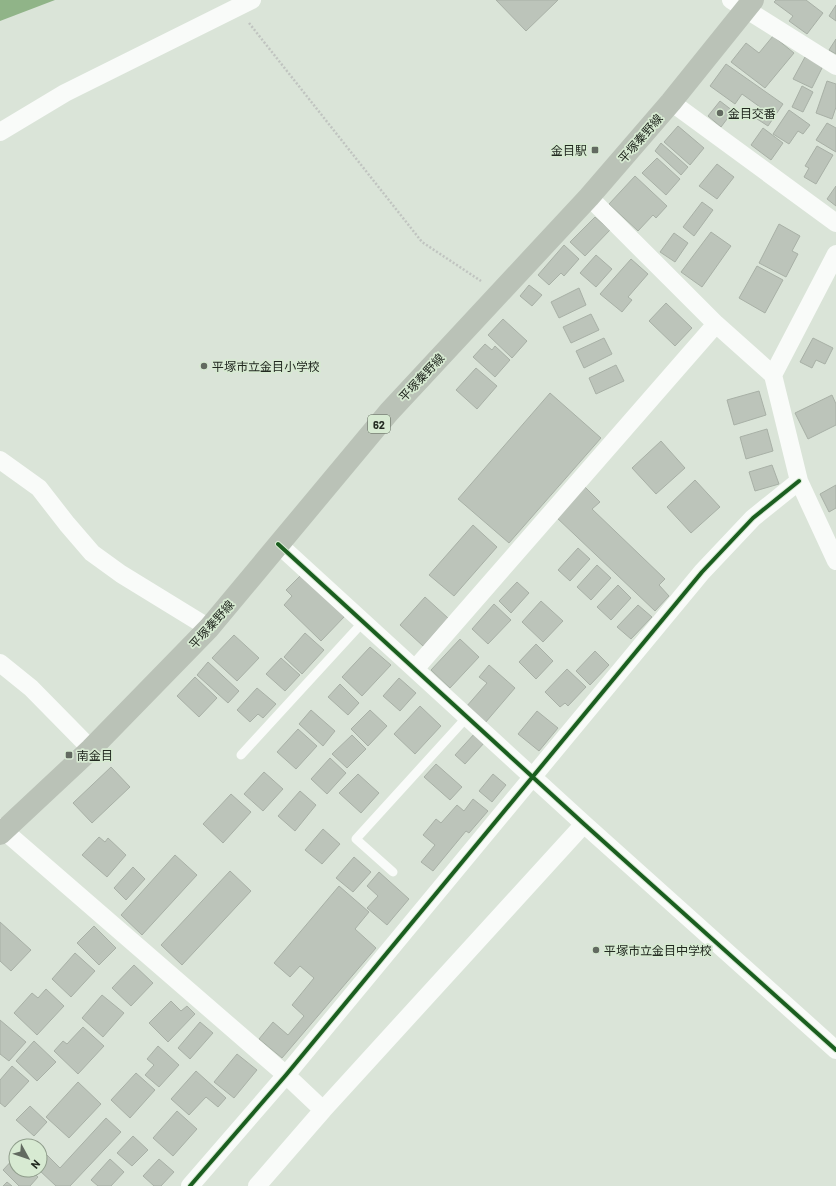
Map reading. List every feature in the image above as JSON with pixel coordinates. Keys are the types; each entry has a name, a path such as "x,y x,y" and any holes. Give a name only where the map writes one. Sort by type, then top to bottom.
{"main road":[{"name":"平塚秦野線","path":"1,831 91,749 209,628 388,412 589,197 671,102 743,3"}],"street":[{"path":"0,132 65,93 252,0"},
{"path":"743,3 836,66"},
{"path":"671,102 836,223"},
{"path":"589,197 716,324 773,375 799,482 836,561"},
{"path":"773,375 836,254"},
{"path":"415,669 716,324"},
{"path":"0,460 39,488 92,553 121,574 209,628"},
{"path":"190,1186 286,1075 702,572 753,518 799,482"},
{"path":"278,544 364,621 584,824 836,1050"},
{"path":"0,663 31,688 91,749"},
{"path":"257,1186 324,1110 584,824"},
{"path":"1,831 286,1075 324,1110"}],"lane":[{"path":"241,755 364,621"},
{"path":"393,872 356,839 467,717"}],"path":[{"path":"244,17 422,242 498,293"}],"shaded area":[{"path":"0,0 55,0 0,21"}],"building":[{"path":"496,0 558,0 526,31"},
{"path":"776,0 806,0 823,13 807,34 789,21 793,16 774,2"},
{"path":"836,5 836,21 829,16"},
{"path":"773,36 794,53 765,88 731,62 746,43 759,53"},
{"path":"836,39 836,54 829,50"},
{"path":"805,57 823,66 812,88 793,79"},
{"path":"726,64 783,104 768,126 754,117 760,107 742,94 735,104 710,86"},
{"path":"827,81 836,84 836,107 832,119 816,113"},
{"path":"802,86 813,92 803,112 792,107"},
{"name":"金目交番","path":"720,101 733,111 721,127 708,116"},
{"path":"789,110 810,125 803,134 798,131 789,144 773,134"},
{"path":"827,123 836,128 836,152 816,140"},
{"path":"678,126 704,148 690,165 664,142"},
{"path":"763,128 783,143 771,160 751,145"},
{"path":"661,143 688,167 681,175 655,151"},
{"path":"817,146 833,155 816,184 804,177 809,168 805,166"},
{"path":"657,158 680,179 666,195 642,173"},
{"path":"717,164 734,177 717,199 699,186"},
{"path":"635,176 667,206 656,218 653,215 638,231 609,204"},
{"path":"836,186 836,206 827,199"},
{"path":"702,202 713,210 694,236 683,227"},
{"path":"595,217 610,230 585,256 570,242"},
{"path":"779,224 800,236 792,251 798,254 786,277 759,263"},
{"path":"711,232 731,246 702,287 681,272"},
{"path":"674,233 688,243 675,262 660,252"},
{"path":"564,245 579,259 564,276 561,273 549,285 538,275"},
{"path":"596,255 612,269 596,287 580,273"},
{"path":"631,259 648,274 628,297 632,300 622,312 600,294"},
{"path":"757,266 783,280 765,313 739,298"},
{"path":"529,285 542,295 532,306 520,296"},
{"path":"579,288 586,305 559,318 551,302"},
{"path":"666,303 692,328 675,346 649,321"},
{"path":"591,314 599,330 571,343 563,327"},
{"path":"503,319 527,341 512,358 488,335"},
{"path":"604,338 612,354 584,368 576,351"},
{"path":"813,338 833,348 825,364 816,360 812,368 800,362"},
{"path":"485,344 492,350 495,346 510,360 495,377 473,357"},
{"path":"616,365 624,381 596,394 589,378"},
{"path":"476,368 497,386 477,409 456,390"},
{"path":"759,391 766,415 734,425 727,400"},
{"path":"550,393 601,438 509,543 458,499"},
{"path":"832,395 836,404 836,425 808,439 795,413"},
{"path":"767,429 773,451 746,459 740,437"},
{"path":"661,441 685,468 656,494 632,468"},
{"path":"772,465 779,484 755,491 749,472"},
{"path":"695,480 720,507 691,533 667,507"},
{"path":"836,485 836,508 829,512 820,494"},
{"path":"585,487 600,502 592,509 665,579 659,585 669,596 655,611 556,517"},
{"path":"473,525 497,547 454,596 429,575"},
{"path":"578,548 590,559 570,581 558,570"},
{"path":"597,565 611,578 591,600 577,587"},
{"path":"302,574 345,616 321,641 284,605 292,596 286,590"},
{"path":"517,582 529,593 511,613 499,601"},
{"path":"618,585 631,598 611,620 597,607"},
{"path":"425,597 448,618 423,646 400,625"},
{"path":"541,601 563,621 543,642 522,622"},
{"path":"494,604 511,620 488,644 472,629"},
{"path":"638,605 652,617 631,639 617,627"},
{"path":"305,633 324,650 302,674 284,657"},
{"path":"234,635 259,658 237,681 212,658"},
{"path":"460,639 479,657 450,688 431,670"},
{"path":"536,644 553,661 536,679 519,662"},
{"path":"370,647 391,665 362,696 342,677"},
{"path":"595,651 609,665 590,685 576,671"},
{"path":"281,658 300,675 285,691 266,674"},
{"path":"208,662 239,691 228,703 197,675"},
{"path":"489,665 515,688 485,723 466,707 487,683 479,677"},
{"path":"567,669 586,687 568,706 565,703 560,707 545,692"},
{"path":"195,677 217,698 199,717 177,696"},
{"path":"399,678 416,693 400,711 383,696"},
{"path":"340,684 359,703 348,715 328,697"},
{"path":"257,688 276,704 263,718 258,714 250,722 237,710"},
{"path":"420,706 441,726 415,754 394,734"},
{"path":"311,710 335,731 323,746 299,724"},
{"path":"370,710 387,726 368,746 351,729"},
{"path":"537,711 558,728 539,751 518,734"},
{"path":"298,729 317,746 296,769 277,752"},
{"path":"475,733 485,742 465,764 455,755"},
{"path":"352,735 366,749 347,768 332,754"},
{"path":"330,758 346,773 327,794 311,779"},
{"path":"436,764 462,787 450,800 424,777"},
{"path":"111,767 130,787 92,823 73,803"},
{"path":"264,772 283,789 263,811 244,794"},
{"path":"358,774 379,793 361,813 339,793"},
{"path":"493,774 506,785 492,802 479,791"},
{"path":"300,791 316,805 295,831 278,816"},
{"path":"231,794 251,812 223,843 203,824"},
{"path":"473,799 488,811 469,833 466,831 433,871 421,862 435,845 423,835 436,819 441,823 457,805 464,811"},
{"path":"323,829 340,844 322,864 305,850"},
{"path":"99,837 105,842 108,838 126,855 107,877 82,855"},
{"path":"175,855 197,875 142,935 121,915"},
{"path":"354,857 371,872 353,892 336,878"},
{"path":"133,867 145,879 126,900 114,888"},
{"path":"230,871 251,891 182,965 161,945"},
{"path":"379,872 409,899 387,925 367,908 378,896 367,886"},
{"path":"339,886 369,912 355,929 376,948 282,1058 259,1039 273,1022 288,1035 304,1016 292,1005 314,978 300,966 290,977 274,963"},
{"path":"0,922 31,950 11,971 0,961"},
{"path":"94,926 116,948 99,965 77,943"},
{"path":"75,953 95,971 71,997 52,979"},
{"path":"134,965 153,983 131,1006 112,988"},
{"path":"46,989 64,1006 37,1035 14,1013 32,993 38,998"},
{"path":"102,995 124,1013 103,1037 82,1018"},
{"path":"171,1001 181,1011 187,1006 195,1014 168,1042 149,1023"},
{"path":"0,1020 26,1042 9,1061 0,1054"},
{"path":"200,1022 213,1033 190,1059 178,1048"},
{"path":"83,1027 104,1046 78,1074 54,1051 63,1041 67,1044"},
{"path":"34,1041 56,1062 37,1081 16,1061"},
{"path":"158,1046 179,1065 159,1087 145,1075 154,1065 147,1059"},
{"path":"237,1054 257,1070 234,1098 214,1082"},
{"path":"12,1066 29,1081 5,1107 0,1103 0,1080"},
{"path":"196,1071 226,1098 218,1107 206,1097 189,1115 171,1099"},
{"path":"136,1073 155,1090 130,1118 111,1100"},
{"path":"78,1082 101,1104 69,1138 46,1117"},
{"path":"30,1106 47,1122 34,1136 16,1120"},
{"path":"177,1111 197,1129 173,1156 153,1138"},
{"path":"106,1118 121,1132 70,1186 56,1186 48,1178 48,1156 60,1168"},
{"path":"133,1136 148,1150 132,1166 117,1153"},
{"path":"110,1159 124,1172 111,1186 98,1186 91,1180"},
{"path":"159,1159 174,1172 161,1186 154,1186 143,1176"},
{"path":"8,1165 8,1175 3,1170"},
{"path":"11,1178 37,1178 30,1186 19,1186"},
{"path":"7,1182 12,1186 3,1186"}],"cycle path":[{"path":"190,1186 286,1075 702,572 753,518 799,481"},
{"path":"278,544 584,824 836,1050"}],"place":[{"name":"金目交番","path":"720,113"},
{"name":"金目駅","path":"595,150"},
{"name":"平塚市立金目小学校","path":"204,366"},
{"name":"南金目","path":"69,755"},
{"name":"平塚市立金目中学校","path":"596,950"}]}
